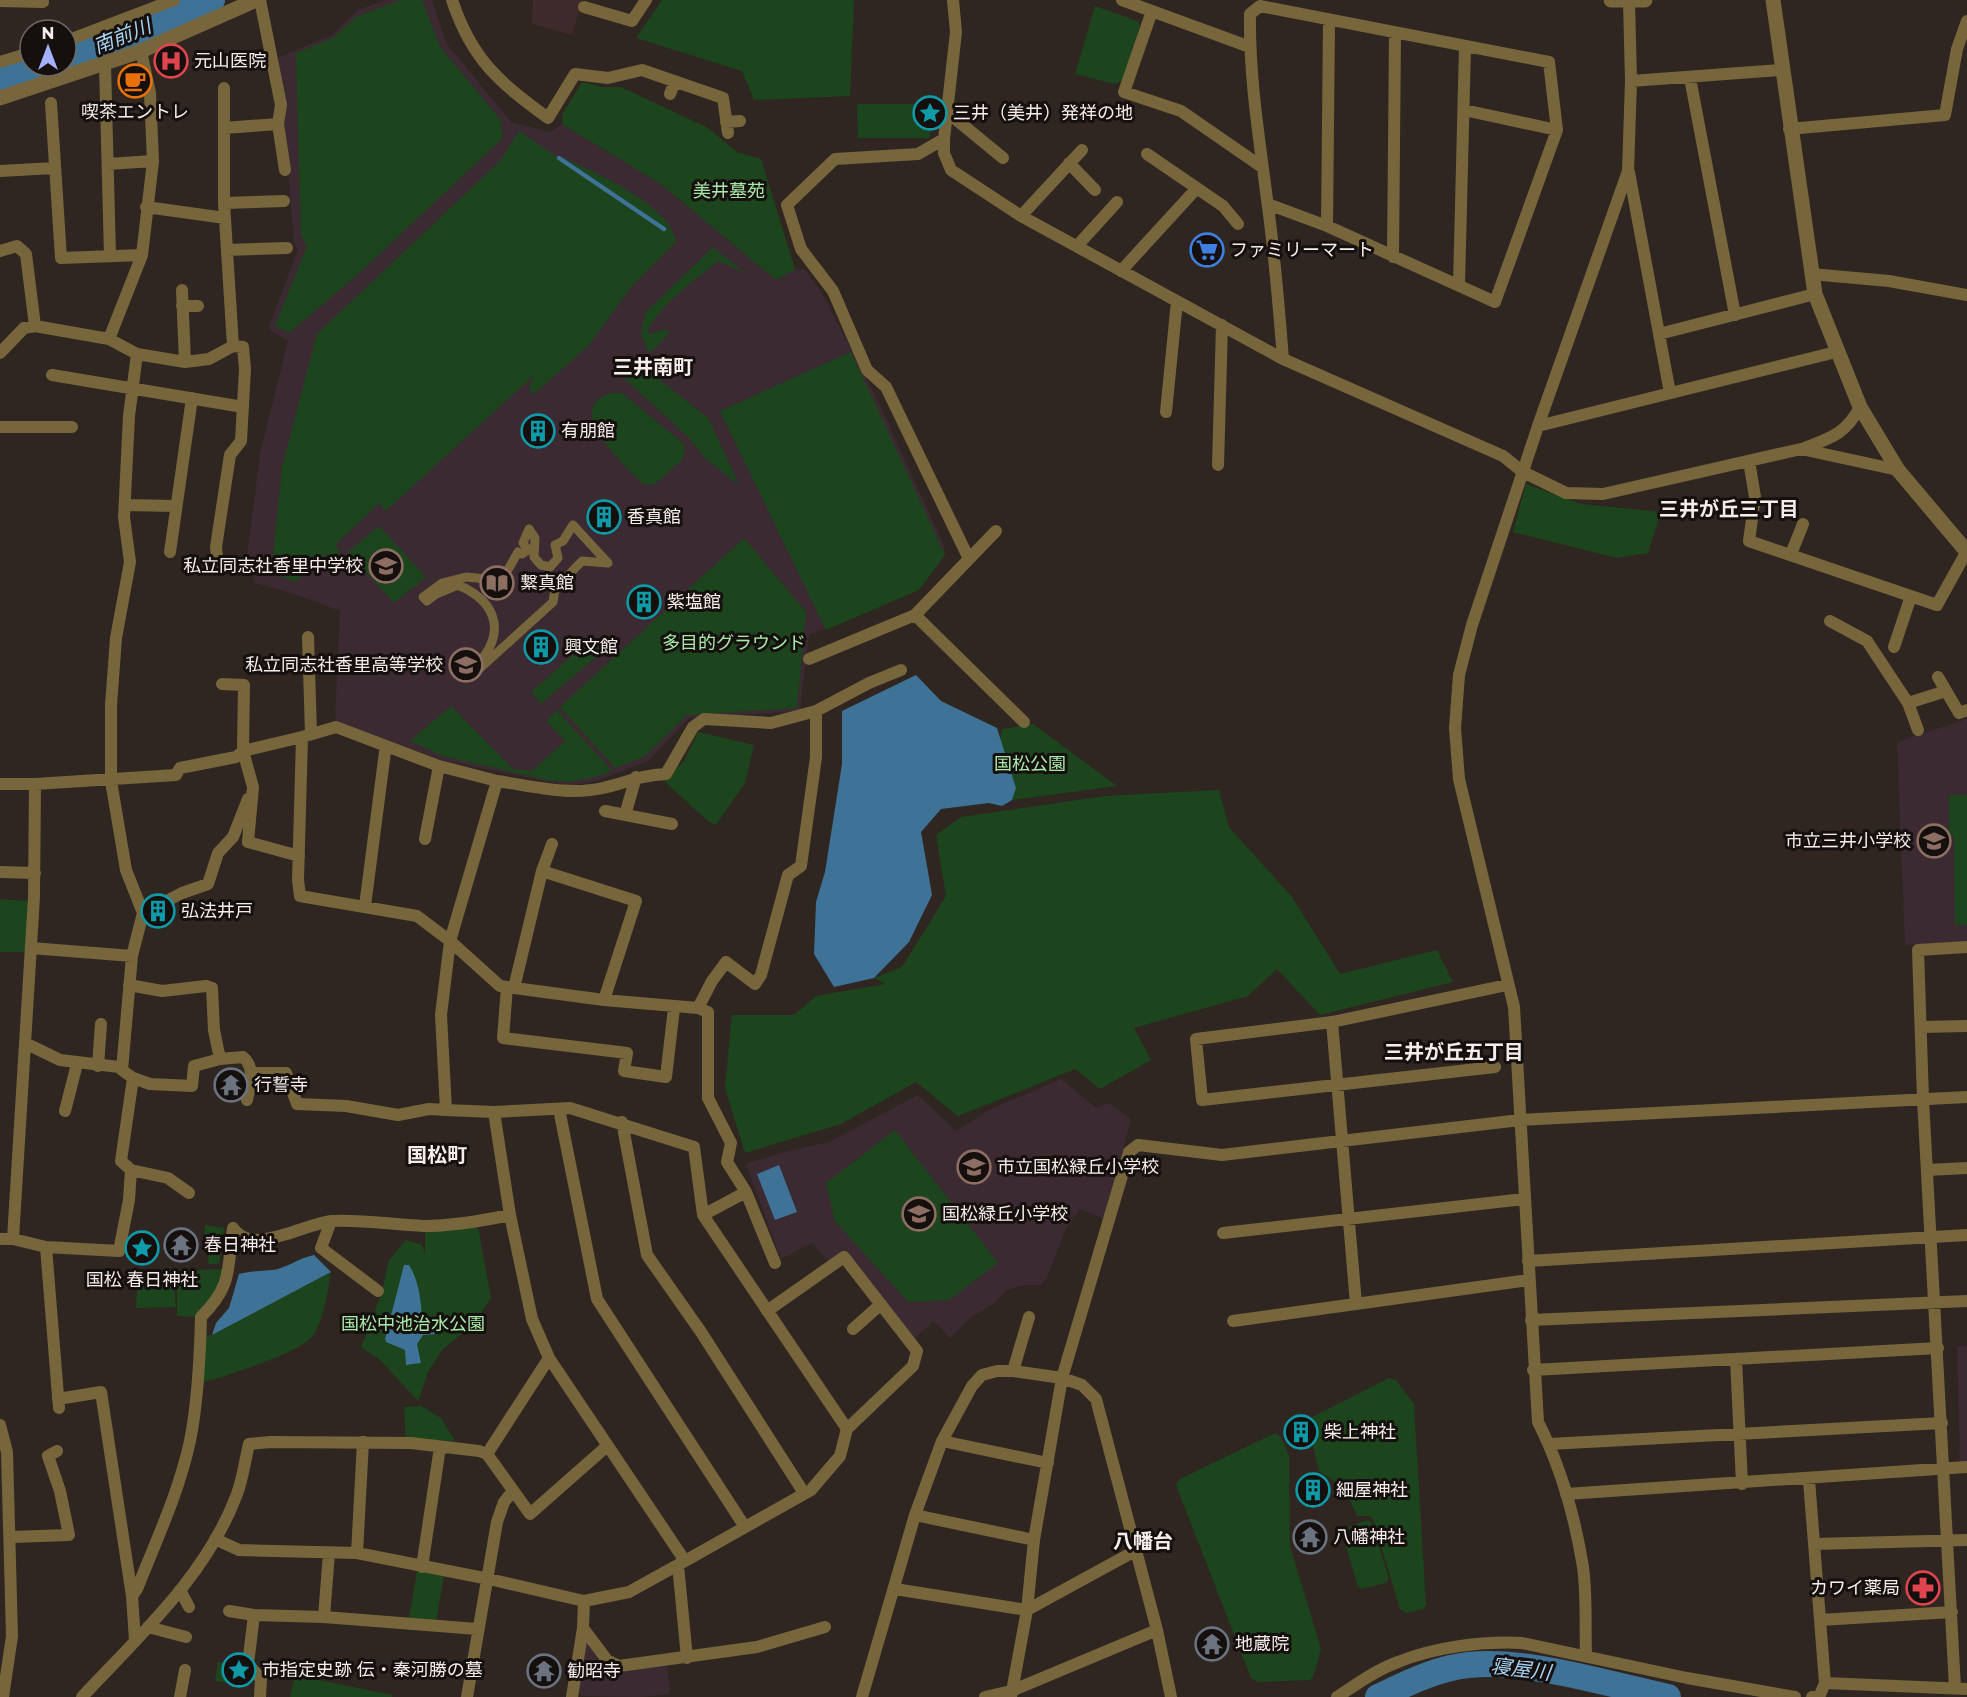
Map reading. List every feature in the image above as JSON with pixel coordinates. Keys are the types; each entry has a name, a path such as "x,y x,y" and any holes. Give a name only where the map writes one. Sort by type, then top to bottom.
{"street":[{"path":"78,36 174,0"},
{"path":"0,98 141,51 258,0 281,105 278,124 285,170"},
{"path":"452,0 462,31 480,60 512,92 548,118 575,75 608,78 642,70 723,98 727,128 740,121"},
{"path":"584,7 632,21 646,0"},
{"path":"953,0 956,32 944,139 944,153 951,170 1021,216 1283,359 1503,456 1523,472 1566,493 1603,494 1801,449 1835,436 1847,427 1860,407"},
{"path":"1122,0 1250,47"},
{"path":"1611,0 1645,0"},
{"path":"1749,461 1755,497 1749,540 1937,605 1967,551 1898,470 1860,407 1836,352 1815,294 1789,129 1773,0"},
{"path":"0,1 43,2"},
{"path":"1629,1 1631,81 1628,171 1670,393"},
{"path":"1268,204 1327,226 1495,302 1557,130 1549,62 1395,34 1260,6 1250,14 1250,47 1262,167 1277,279 1283,359"},
{"path":"1152,10 1124,92 1180,111 1262,167"},
{"path":"1327,226 1329,21"},
{"path":"1789,129 1945,115 1957,49 1967,21"},
{"path":"1393,257 1395,34"},
{"path":"1459,285 1464,47"},
{"path":"109,339 142,255 153,161 150,93 141,51"},
{"path":"0,62 18,57"},
{"path":"105,64 110,256"},
{"path":"1631,81 1781,70"},
{"path":"1690,78 1736,315"},
{"path":"670,94 675,81"},
{"path":"224,87 224,203 233,346"},
{"path":"51,103 61,258 142,255"},
{"path":"1464,110 1557,130"},
{"path":"947,112 1003,158"},
{"path":"224,128 278,124"},
{"path":"944,139 918,154 835,159 787,205 801,249 833,291 867,370 886,387 969,559"},
{"path":"1021,216 1082,150"},
{"path":"1147,154 1223,206 1238,224"},
{"path":"108,164 153,161"},
{"path":"1069,163 1095,190"},
{"path":"0,171 54,168"},
{"path":"1586,1655 1583,1569 1566,1494 1549,1444 1538,1422 1533,1370 1514,1007 1459,779 1455,728 1459,675 1467,645 1538,426 1628,171"},
{"path":"1121,271 1197,188"},
{"path":"224,203 284,201"},
{"path":"1077,246 1117,202"},
{"path":"146,207 225,218"},
{"path":"0,250 17,246 26,254 35,326"},
{"path":"227,250 287,248"},
{"path":"1811,274 1889,280 1967,295"},
{"path":"182,290 185,362"},
{"path":"1659,334 1815,294"},
{"path":"1166,412 1177,301"},
{"path":"182,306 198,306"},
{"path":"1218,465 1222,325"},
{"path":"0,353 24,328 35,326 109,339 137,354 185,362 209,359 233,346 243,347 241,441 230,455 216,547 218,566"},
{"path":"1538,426 1836,352"},
{"path":"137,354 132,389 125,505 126,547 130,562 116,638 111,705 111,780 126,870 143,913 132,956 129,985 128,1074 121,1161 131,1170 168,1178 189,1193"},
{"path":"52,375 243,407"},
{"path":"170,552 192,398"},
{"path":"0,427 72,427"},
{"path":"1801,449 1898,470"},
{"path":"125,505 176,506"},
{"path":"573,525 608,563 582,561 555,589 553,602 477,671 474,668 488,653 493,642 495,619 479,598 458,585 436,594 427,602 423,597 442,583 466,577 497,580 506,575 518,552 522,554 528,550 522,543 529,529 535,538 534,558 541,565 550,567 555,563 558,552 555,545 563,541 573,525"},
{"path":"1791,554 1803,525"},
{"path":"809,659 915,615 996,531"},
{"path":"1894,648 1911,596"},
{"path":"915,615 1024,722"},
{"path":"1830,621 1867,640 1908,703 1918,730"},
{"path":"308,637 306,736 299,856 300,896 417,916 450,940 500,986 674,1008 698,1008 708,1012 708,1098 732,1143 727,1162 746,1192 775,1263"},
{"path":"0,784 176,775 180,768 236,757 243,751 336,728 439,766 497,781 570,792 603,788 636,777 666,774 693,727 704,719 771,723 816,711 869,683 901,670"},
{"path":"1938,678 1959,713 1967,710"},
{"path":"222,684 244,685 243,751 254,787 248,842 299,856"},
{"path":"1908,703 1946,691"},
{"path":"698,1008 712,981 726,962 755,984 761,975 788,875 801,866 816,757 816,711"},
{"path":"365,906 385,752 390,748"},
{"path":"425,839 439,766"},
{"path":"625,815 636,777"},
{"path":"446,1110 441,1015 450,940 497,781"},
{"path":"35,784 35,873 25,1043 6,1239 46,1247 119,1251 129,1200 131,1170"},
{"path":"143,913 182,893 208,884 218,853 233,837 254,787"},
{"path":"605,811 672,824"},
{"path":"552,844 542,872 511,987 503,1038 627,1053 624,1071 666,1077 674,1008"},
{"path":"0,872 35,873"},
{"path":"542,872 636,901 604,1000"},
{"path":"1825,1683 1961,1689 1952,1612 1930,1237 1918,950 1967,947"},
{"path":"31,948 132,956"},
{"path":"129,985 162,991 206,986 212,988 214,1030 220,1059"},
{"path":"1495,1067 1202,1100 1196,1039 1332,1022 1507,985"},
{"path":"1332,1022 1356,1304"},
{"path":"98,1066 102,1024"},
{"path":"1921,1028 1967,1026"},
{"path":"25,1043 60,1060 98,1066 128,1074 150,1084 192,1086 194,1066 220,1059 243,1057 250,1062 252,1073 247,1100"},
{"path":"65,1112 76,1064"},
{"path":"252,1073 286,1073 297,1104 346,1106 398,1115 429,1109 494,1112 570,1108 622,1122 694,1147 703,1215 847,1429"},
{"path":"1011,1694 1027,1610 1034,1540 1062,1378 1129,1152 1138,1145 1222,1155 1520,1120 1967,1097"},
{"path":"559,1109 597,1299 745,1527"},
{"path":"494,1112 510,1215 532,1319 549,1358 681,1563 687,1658"},
{"path":"622,1122 647,1255 701,1332 804,1493"},
{"path":"1927,1170 1967,1168"},
{"path":"703,1215 746,1192"},
{"path":"1223,1233 1524,1199"},
{"path":"132,1596 165,1518 185,1460 200,1363 201,1317 219,1300 227,1282 233,1228 236,1233 246,1237 272,1241 290,1232 331,1221 425,1226 473,1223 510,1215"},
{"path":"331,1221 321,1248 378,1291"},
{"path":"1528,1260 1967,1235"},
{"path":"46,1247 58,1404 100,1392 132,1596 135,1640"},
{"path":"216,1539 239,1550 357,1553 585,1601 629,1592 811,1490 840,1456 847,1429 913,1366 917,1351 844,1257 767,1311"},
{"path":"1233,1321 1529,1280"},
{"path":"1531,1320 1967,1301"},
{"path":"853,1329 881,1304"},
{"path":"1013,1371 1029,1317"},
{"path":"1533,1370 1938,1348"},
{"path":"487,1454 549,1358"},
{"path":"1736,1359 1742,1484"},
{"path":"862,1697 915,1515 942,1441 972,1386 982,1375 997,1371 1062,1378 1082,1385 1096,1399 1157,1630 1171,1697"},
{"path":"1549,1444 1942,1423"},
{"path":"0,1425 7,1452 11,1537 12,1636 3,1697"},
{"path":"942,1441 1048,1463"},
{"path":"82,1697 148,1628 180,1590 216,1539 237,1493 249,1444 363,1442 478,1451 487,1454 530,1514 606,1447"},
{"path":"357,1553 363,1442"},
{"path":"422,1568 440,1447"},
{"path":"11,1537 69,1535 60,1491 48,1456 57,1451"},
{"path":"1566,1494 1809,1480 1945,1467 1967,1467"},
{"path":"1809,1480 1825,1683 1819,1697 1812,1697"},
{"path":"467,1697 497,1522 504,1502 513,1491"},
{"path":"915,1515 1034,1540"},
{"path":"1814,1544 1967,1539"},
{"path":"895,1589 1027,1610 1135,1551"},
{"path":"324,1617 329,1553"},
{"path":"180,1590 189,1607"},
{"path":"572,1697 585,1601"},
{"path":"229,1611 254,1615 324,1617 477,1629"},
{"path":"1820,1620 1952,1612"},
{"path":"254,1615 248,1664 261,1679 260,1697"},
{"path":"148,1628 186,1637"},
{"path":"583,1628 607,1660 619,1666 757,1647 825,1628"},
{"path":"985,1697 1011,1694 1157,1630"},
{"path":"1337,1697 1398,1661 1436,1651 1499,1642 1522,1643 1687,1678 1795,1697"},
{"path":"180,1697 185,1670"}],"shaded area":[{"path":"386,0 432,0 446,43 511,122 550,132 562,124 662,185 775,279 795,269 805,270 821,291 878,401 944,546 945,555 919,590 809,635 800,711 689,718 648,761 596,781 569,786 446,761 335,722 340,611 298,595 255,583 247,557 260,454 288,341 268,329 298,250 294,243 284,118 287,109 277,58 332,35 358,10"},
{"path":"533,0 582,0 572,35 532,24"},
{"name":"市立三井小学校","path":"1967,719 1967,941 1905,945 1897,742"},
{"name":"国松緑丘小学校","path":"1061,1079 1096,1108 1109,1103 1131,1119 1104,1219 1080,1209 1065,1230 1047,1278 1041,1285 1023,1285 1007,1290 996,1302 970,1318 950,1338 934,1321 911,1342 847,1253 830,1264 812,1243 781,1259 746,1164 784,1152 829,1142 918,1095 956,1131 989,1110"},
{"path":"1967,1346 1967,1467 1960,1468 1957,1347"},
{"path":"590,1641 598,1659 609,1667 667,1665 670,1694 639,1697 583,1696 578,1692 585,1642"}],"green space":[{"path":"401,0 422,0 440,47 500,119 503,138 357,275 289,333 275,326 307,246 301,235 296,53 333,38 356,17"},
{"path":"662,0 854,0 850,96 754,100 742,71 636,38"},
{"path":"1095,6 1137,21 1140,25 1123,80 1115,84 1075,74"},
{"name":"美井墓苑","path":"582,82 603,87 621,87 708,128 737,152 761,159 795,269 776,280 662,185 562,124 563,113"},
{"path":"857,104 935,104 929,138 858,138"},
{"path":"519,131 664,231 663,227 560,156 628,190 645,202 671,228 676,242 633,285 589,345 534,394 529,388 534,375 386,511 379,503 335,545 340,551 333,559 327,554 295,582 278,575 273,557 282,467 317,334 500,161"},
{"path":"713,247 745,273 718,261 659,313 647,333 666,329 670,332 655,349 648,352 641,334 645,313"},
{"path":"851,352 945,555 919,590 826,630 720,411"},
{"path":"632,358 709,419 739,485 706,459 688,437 625,379 622,363"},
{"path":"611,393 622,393 685,445 683,459 655,484 644,485 613,453 594,425 592,412 597,401"},
{"path":"1526,484 1581,504 1661,512 1648,553 1617,558 1513,532"},
{"path":"379,526 426,577 394,603 348,552"},
{"name":"多目的グラウンド","path":"744,538 806,612 797,708 687,715 645,756 615,768 560,707"},
{"path":"591,639 603,651 541,704 531,692"},
{"path":"451,706 513,769 532,771 565,741 546,721 557,710 612,771 596,777 568,782 547,780 443,756 410,741"},
{"name":"国松公園","path":"1033,724 1117,786 989,803 1002,729"},
{"path":"698,732 754,745 745,783 716,825 709,822 664,781 684,761"},
{"path":"1219,790 1229,827 1292,897 1340,974 1437,950 1453,982 1320,1015 1277,969 1248,996 1134,1028 1151,1060 1100,1089 1075,1069 958,1116 916,1082 841,1124 745,1153 725,1088 732,1015 794,1015 816,996 885,984 874,978 902,967 946,896 936,835 961,817 1105,796"},
{"path":"1949,795 1967,795 1967,925 1955,925 1954,836 1949,836"},
{"path":"0,899 28,901 26,952 0,952"},
{"path":"895,1130 998,1263 949,1300 908,1302 835,1221 826,1183"},
{"name":"国松中池治水公園","path":"477,1222 491,1298 473,1325 443,1349 429,1370 418,1401 380,1360 361,1347 381,1295 389,1260 406,1240 422,1245 425,1254 425,1226"},
{"path":"205,1225 224,1228 219,1264 208,1264 210,1242 204,1239"},
{"path":"222,1269 223,1282 196,1317 177,1316 177,1271"},
{"path":"138,1272 173,1273 176,1307 136,1308"},
{"path":"331,1272 322,1317 310,1339 274,1358 197,1384 204,1336 212,1335"},
{"path":"1389,1378 1396,1380 1414,1404 1426,1605 1423,1609 1406,1613 1400,1609 1373,1519 1369,1516 1357,1516 1345,1489 1319,1471 1308,1426 1312,1417"},
{"path":"421,1406 441,1418 455,1441 406,1439 404,1407"},
{"path":"1275,1433 1281,1437 1289,1456 1290,1546 1321,1649 1313,1677 1309,1680 1257,1682 1251,1678 1176,1485 1180,1479"},
{"path":"1368,1520 1372,1524 1389,1579 1386,1583 1362,1589 1358,1587 1342,1533 1343,1529"},
{"path":"417,1571 444,1576 436,1622 409,1618"},
{"path":"218,1662 241,1666 238,1684 215,1681"},
{"path":"295,1675 392,1695 392,1697 290,1697"}],"water":[{"path":"916,675 941,701 997,728 1016,788 1012,800 1002,806 989,803 941,809 921,832 932,895 909,942 874,978 834,987 814,954 816,902 825,872 842,764 842,711"},
{"path":"779,1165 797,1212 775,1220 757,1174"},
{"path":"314,1255 331,1272 212,1335 216,1323 229,1308 239,1274 278,1269"},
{"path":"404,1265 409,1265 415,1278 422,1318 449,1320 448,1323 438,1328 436,1334 423,1335 417,1344 421,1363 406,1365 405,1350 386,1342 385,1339"}],"waterway":[{"name":"南前川","path":"78,54 136,33 212,0"},
{"name":"南前川","path":"0,80 18,74"},
{"path":"559,158 664,229"},
{"name":"寝屋川","path":"1378,1697 1441,1671 1475,1664 1530,1667 1668,1697"}],"place":[{"name":"元山医院","path":"171,61"},
{"name":"喫茶エントレ","path":"135,81"},
{"name":"三井（美井）発祥の地","path":"930,113"},
{"name":"ファミリーマート","path":"1207,250"},
{"name":"有朋館","path":"538,431"},
{"name":"香真館","path":"604,517"},
{"name":"私立同志社香里中学校","path":"386,566"},
{"name":"繋真館","path":"497,583"},
{"name":"紫塩館","path":"644,602"},
{"name":"興文館","path":"541,647"},
{"name":"私立同志社香里高等学校","path":"466,665"},
{"name":"市立三井小学校","path":"1934,841"},
{"name":"弘法井戸","path":"158,911"},
{"name":"行誓寺","path":"231,1085"},
{"name":"市立国松緑丘小学校","path":"974,1167"},
{"name":"国松緑丘小学校","path":"919,1214"},
{"name":"春日神社","path":"181,1245"},
{"name":"国松 春日神社","path":"142,1248"},
{"name":"柴上神社","path":"1301,1432"},
{"name":"細屋神社","path":"1313,1490"},
{"name":"八幡神社","path":"1310,1537"},
{"name":"カワイ薬局","path":"1923,1588"},
{"name":"地蔵院","path":"1212,1644"},
{"name":"市指定史跡 伝・秦河勝の墓","path":"239,1670"},
{"name":"勧昭寺","path":"544,1671"}],"district":[{"name":"三井南町","path":"653,367"},
{"name":"三井が丘三丁目","path":"1729,509"},
{"name":"三井が丘五丁目","path":"1454,1052"},
{"name":"国松町","path":"437,1155"},
{"name":"八幡台","path":"1143,1541"}]}
